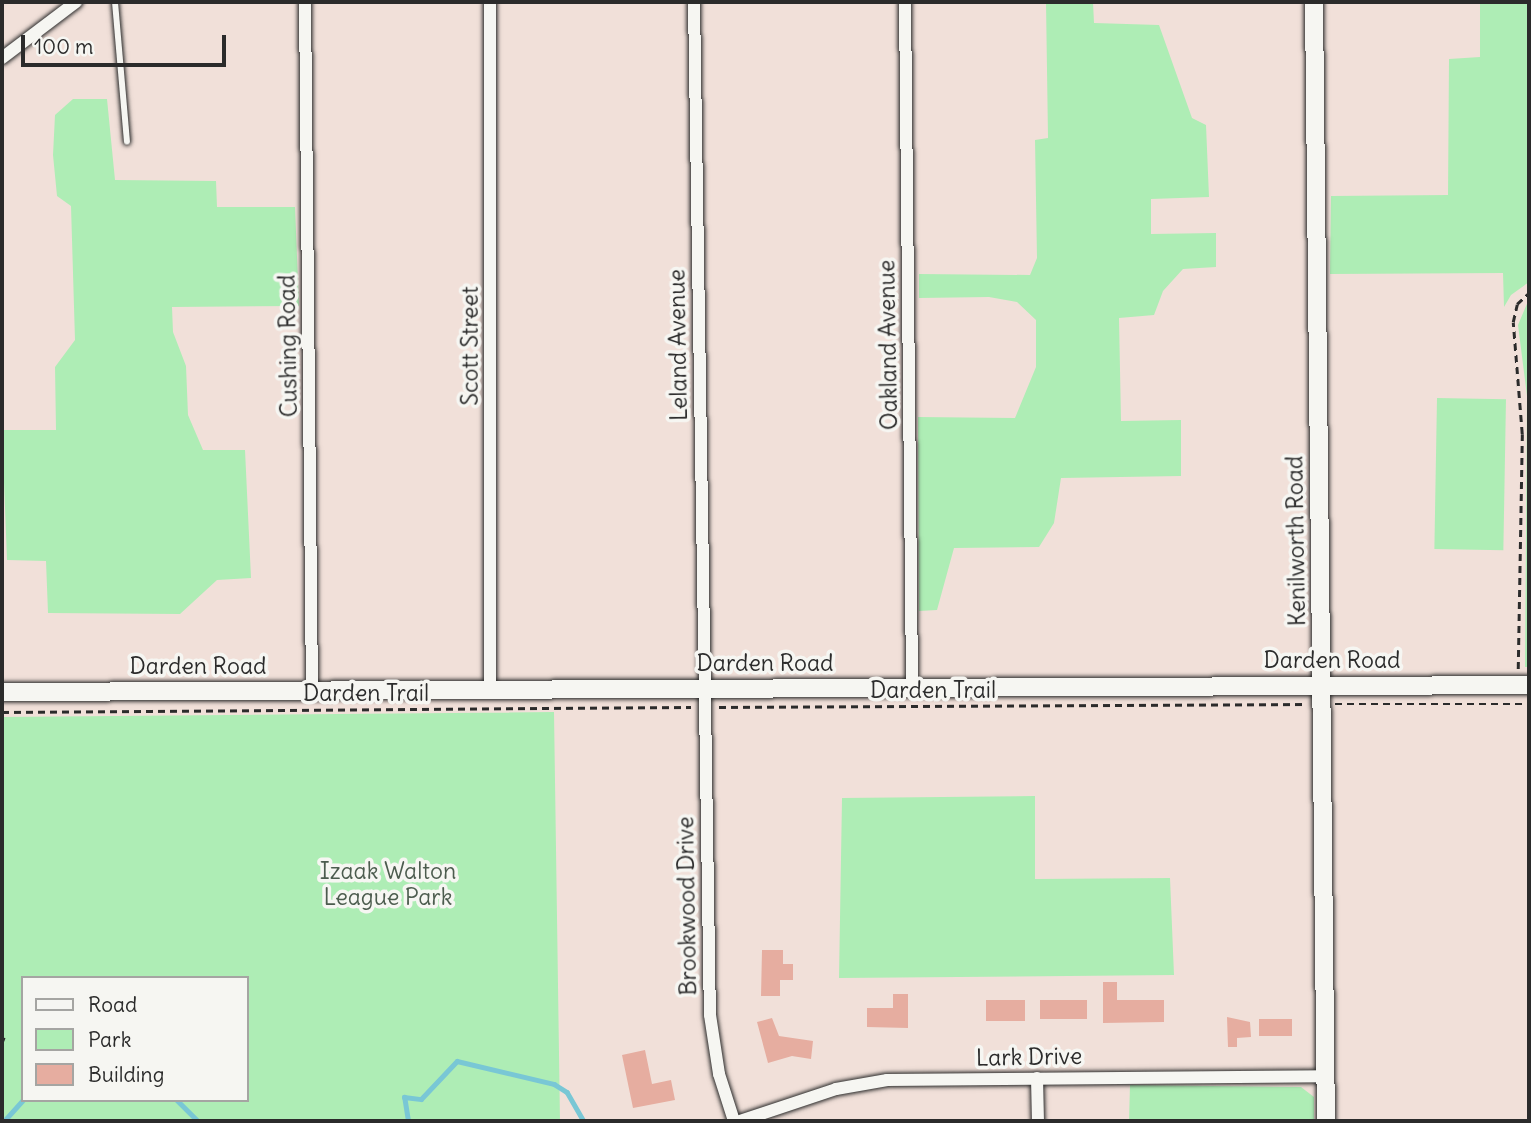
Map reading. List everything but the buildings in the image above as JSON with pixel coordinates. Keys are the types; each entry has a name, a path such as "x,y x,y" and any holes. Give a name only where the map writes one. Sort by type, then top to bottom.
{"street":[{"path":"2,58 76,2"},
{"name":"Cushing Road","path":"305,2 312,690"},
{"name":"Scott Street","path":"490,2 490,690"},
{"name":"Leland Avenue","path":"694,2 704,688"},
{"name":"Oakland Avenue","path":"905,2 912,687"},
{"name":"Kenilworth Road","path":"1314,2 1326,1121"},
{"name":"Darden Road","path":"2,692 1322,685 1524,678"},
{"name":"Brookwood Drive","path":"704,688 710,1015 719,1074 734,1121"},
{"name":"Lark Drive","path":"740,1121 858,1084 1037,1078 1325,1076"},
{"path":"1037,1078 1038,1121"}],"lane":[{"path":"115,2 127,141"}],"path":[{"path":"1524,678 1522,434 1513,322 1517,304 1529,293"},
{"name":"Darden Trail","path":"2,712 1529,704"},
{"path":"2,1042 4,1037"}],"green space":[{"path":"1046,2 1093,2 1094,23 1159,25 1192,118 1206,125 1209,197 1151,199 1151,234 1216,233 1216,267 1183,269 1163,291 1154,315 1119,318 1121,421 1181,420 1181,476 1061,478 1054,523 1039,547 954,548 937,610 919,611 918,417 1015,418 1036,367 1036,320 1017,302 989,297 919,298 919,274 1030,275 1037,258 1035,140 1048,138"},
{"path":"1480,2 1529,2 1529,282 1511,295 1504,307 1503,273 1330,274 1331,196 1448,195 1449,59 1480,57"},
{"path":"73,99 107,99 115,180 216,181 217,207 295,207 299,306 172,307 173,332 186,366 188,415 203,450 245,450 251,578 217,580 180,614 48,613 46,561 7,560 2,430 56,430 55,367 75,340 71,206 57,196 53,155 55,115"},
{"path":"1529,299 1529,667 1525,667 1527,396 1518,325"},
{"path":"1437,398 1506,399 1503,550 1434,549"},
{"name":"Izaak Walton League Park","path":"554,712 560,1121 2,1121 2,717"},
{"path":"1035,796 1035,879 1170,878 1174,975 839,978 842,798"},
{"path":"1130,1085 1301,1087 1314,1097 1314,1121 1129,1121"}],"waterway":[{"path":"408,1121 404,1097 421,1099 457,1061 554,1084 567,1092 584,1121"},
{"path":"4,1121 21,1102"},
{"path":"179,1102 198,1121"}]}
